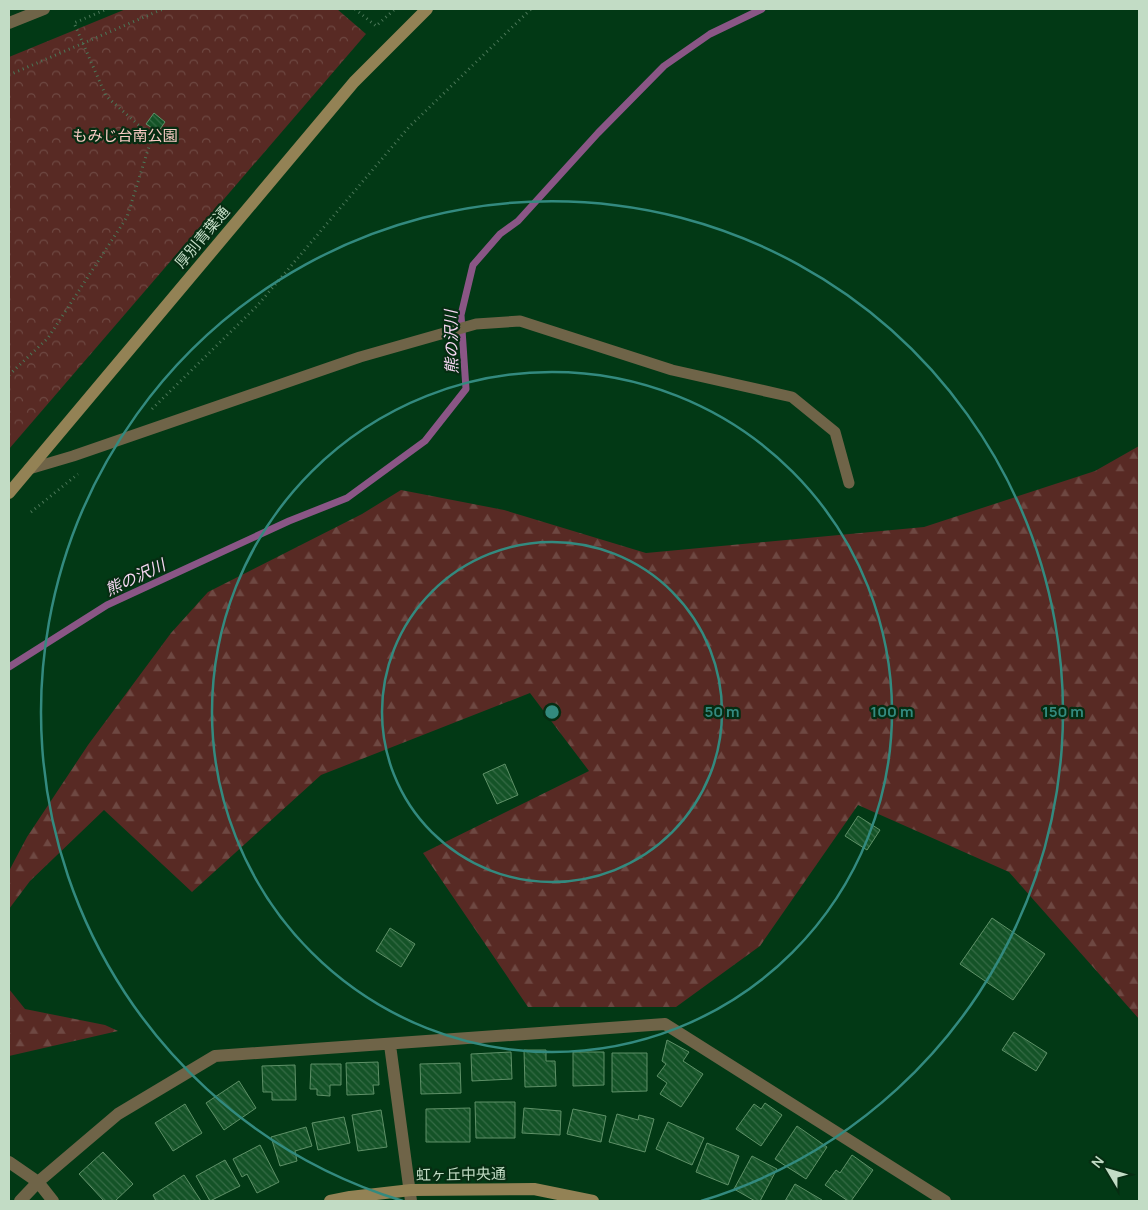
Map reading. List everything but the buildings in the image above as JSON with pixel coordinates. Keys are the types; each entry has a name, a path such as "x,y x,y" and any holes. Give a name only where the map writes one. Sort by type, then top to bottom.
{"street":[{"path":"9,23 44,9"},
{"name":"厚別青葉通","path":"9,493 354,82 427,9"},
{"path":"20,1201 38,1182 118,1114 215,1056 665,1024 945,1201"},
{"path":"390,1045 411,1196"},
{"path":"9,1162 38,1182 54,1201"},
{"name":"虹ヶ丘中央通","path":"330,1201 350,1197 411,1196 534,1189 593,1201"}],"lane":[{"path":"29,469 73,456 360,357 476,324 520,321 672,370 792,397 835,432 849,483"}],"path":[{"path":"9,374 48,338 127,217 152,137 106,96 74,23 107,9"},
{"path":"9,75 163,9"},
{"path":"355,9 376,26 395,9"},
{"path":"148,413 257,306 408,127 531,9"},
{"path":"31,512 83,469"}],"green space":[{"name":"もみじ台南公園","path":"126,9 337,9 366,34 9,449 9,57"},
{"path":"1139,446 1139,1019 1009,872 858,805 760,946 676,1007 528,1007 423,853 589,771 530,693 321,775 192,892 104,810 30,881 9,909 9,871 27,837 88,745 171,633 208,592 362,514 401,490 504,510 646,553 924,527 1095,471"},
{"path":"9,989 25,1009 105,1025 118,1031 9,1056"}],"waterway":[{"name":"熊の沢川","path":"9,667 107,605 289,521 347,498 425,441 466,389 461,315 473,265 500,234 518,221 598,133 664,66 710,34 762,9"}]}
